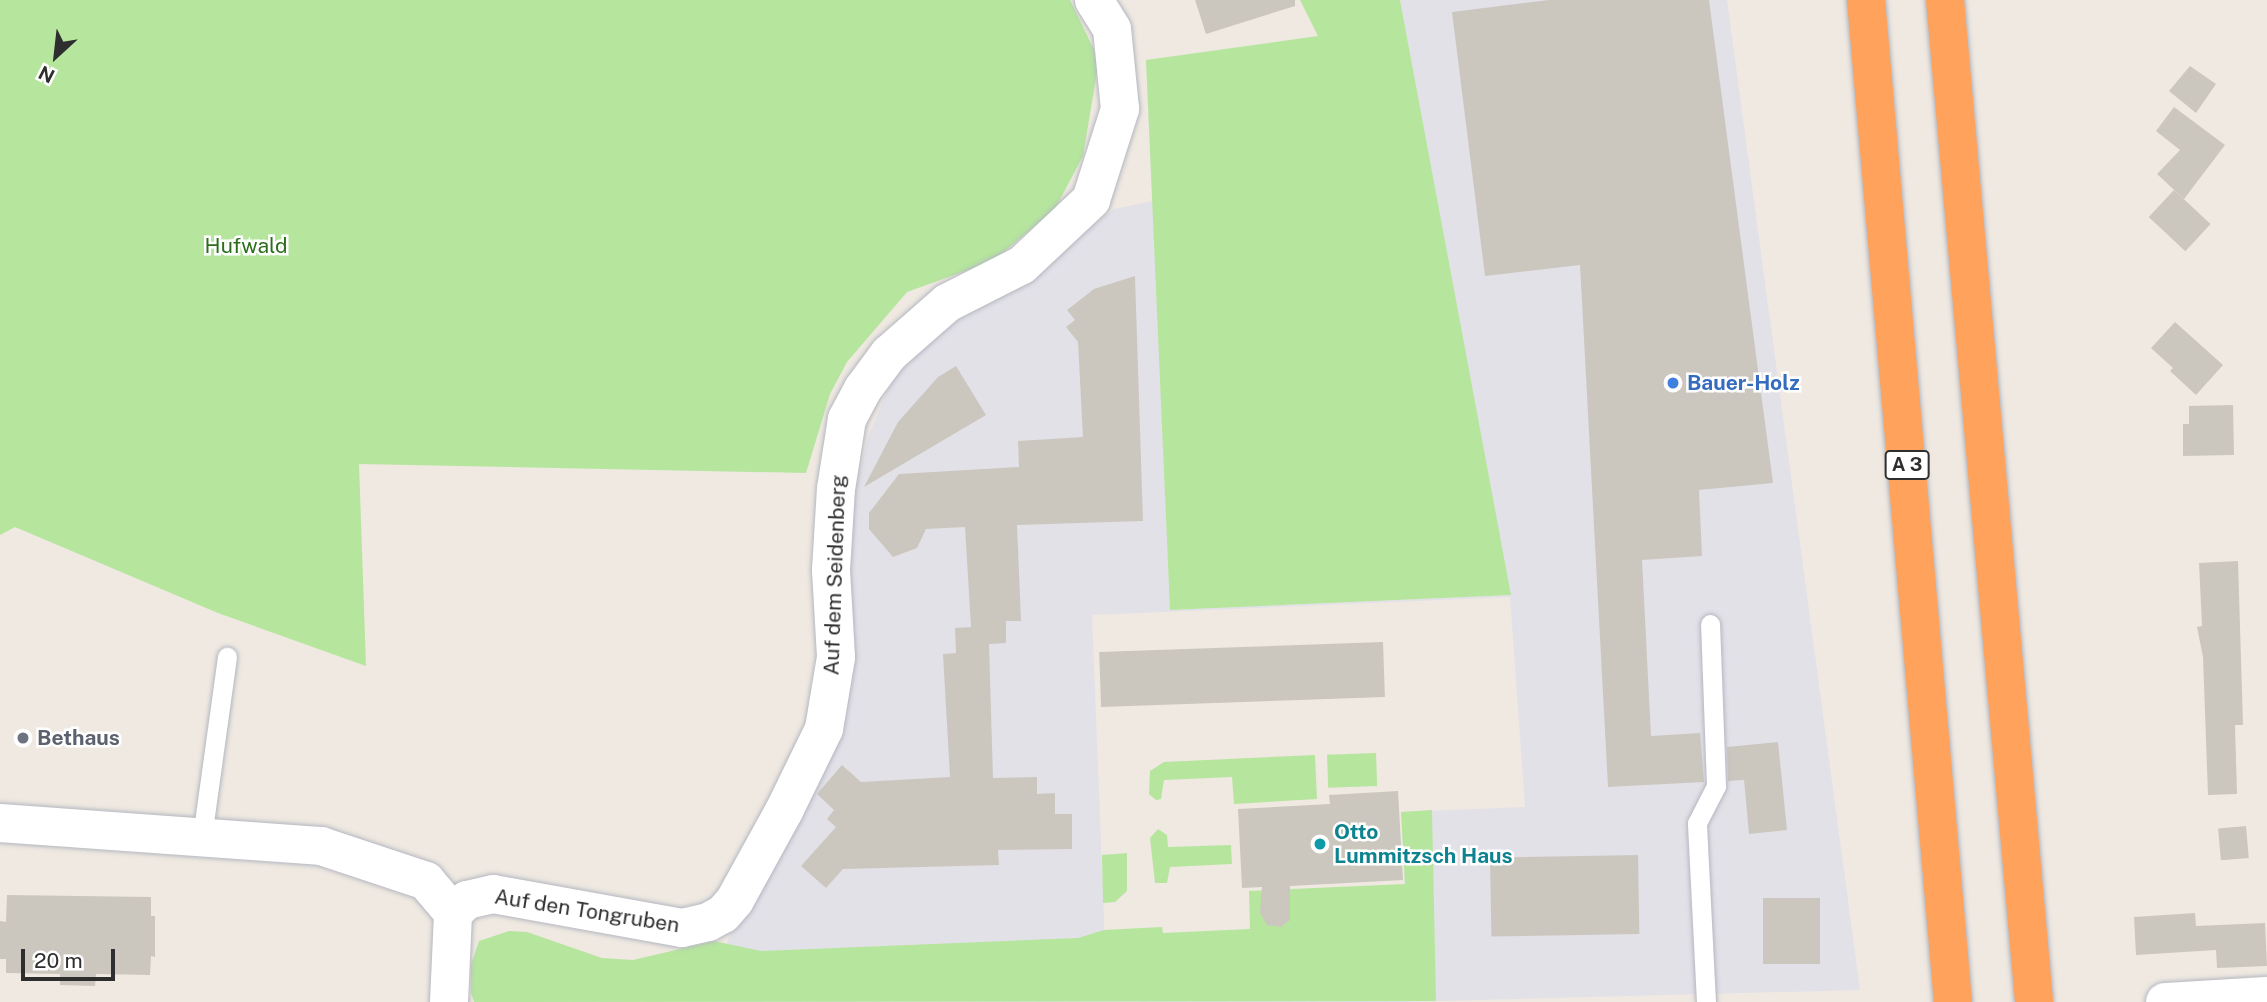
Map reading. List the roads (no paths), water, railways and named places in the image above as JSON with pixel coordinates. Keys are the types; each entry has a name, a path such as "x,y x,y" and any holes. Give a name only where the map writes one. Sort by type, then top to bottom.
{"highway":[{"name":"A 3","path":"1866,0 1953,1002"},
{"path":"1945,0 2034,1002"}],"street":[{"name":"Auf dem Seidenberg","path":"824,729 836,657 831,570 836,489 847,419 863,389 890,354 947,303 1022,265 1091,200 1120,109 1112,29 1094,0"},
{"name":"Auf den Tongruben","path":"453,913 467,900 493,894 681,929 708,922 723,914 734,900 784,811 824,729"},
{"path":"0,823 321,846 426,881 453,913 449,1002"},
{"path":"2165,1002 2267,996"}],"lane":[{"path":"1706,1002 1697,823 1716,786 1710,624"},
{"path":"202,837 228,657"}],"place":[{"name":"Bauer-Holz","path":"1673,383"},
{"name":"Bethaus","path":"23,738"},
{"name":"Otto Lummitzsch Haus","path":"1320,844"}],"park label":[{"name":"Hufwald","path":"246,246"}]}
